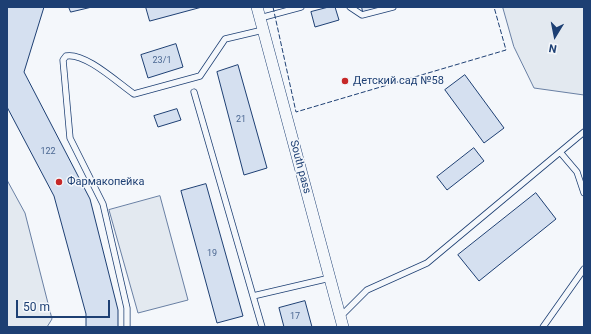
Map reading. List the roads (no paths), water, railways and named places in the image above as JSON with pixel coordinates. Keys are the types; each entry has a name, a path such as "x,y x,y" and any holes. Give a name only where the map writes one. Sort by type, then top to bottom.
{"street":[{"name":"South pass","path":"259,12 342,322"}],"lane":[{"path":"259,12 301,7"},
{"path":"350,7 362,15 393,7"},
{"path":"127,327 127,308 103,204 70,138 63,60 66,56 70,55 82,57 134,94 200,76 225,39 263,30"},
{"path":"194,92 262,327"},
{"path":"342,322 367,290 402,276 426,264 584,132"},
{"path":"560,152 577,172 584,193"},
{"path":"543,327 584,269"},
{"path":"254,296 330,278"}],"place":[{"name":"Детский сад №58","path":"345,81"},
{"name":"Фармакопейка","path":"59,182"}]}
